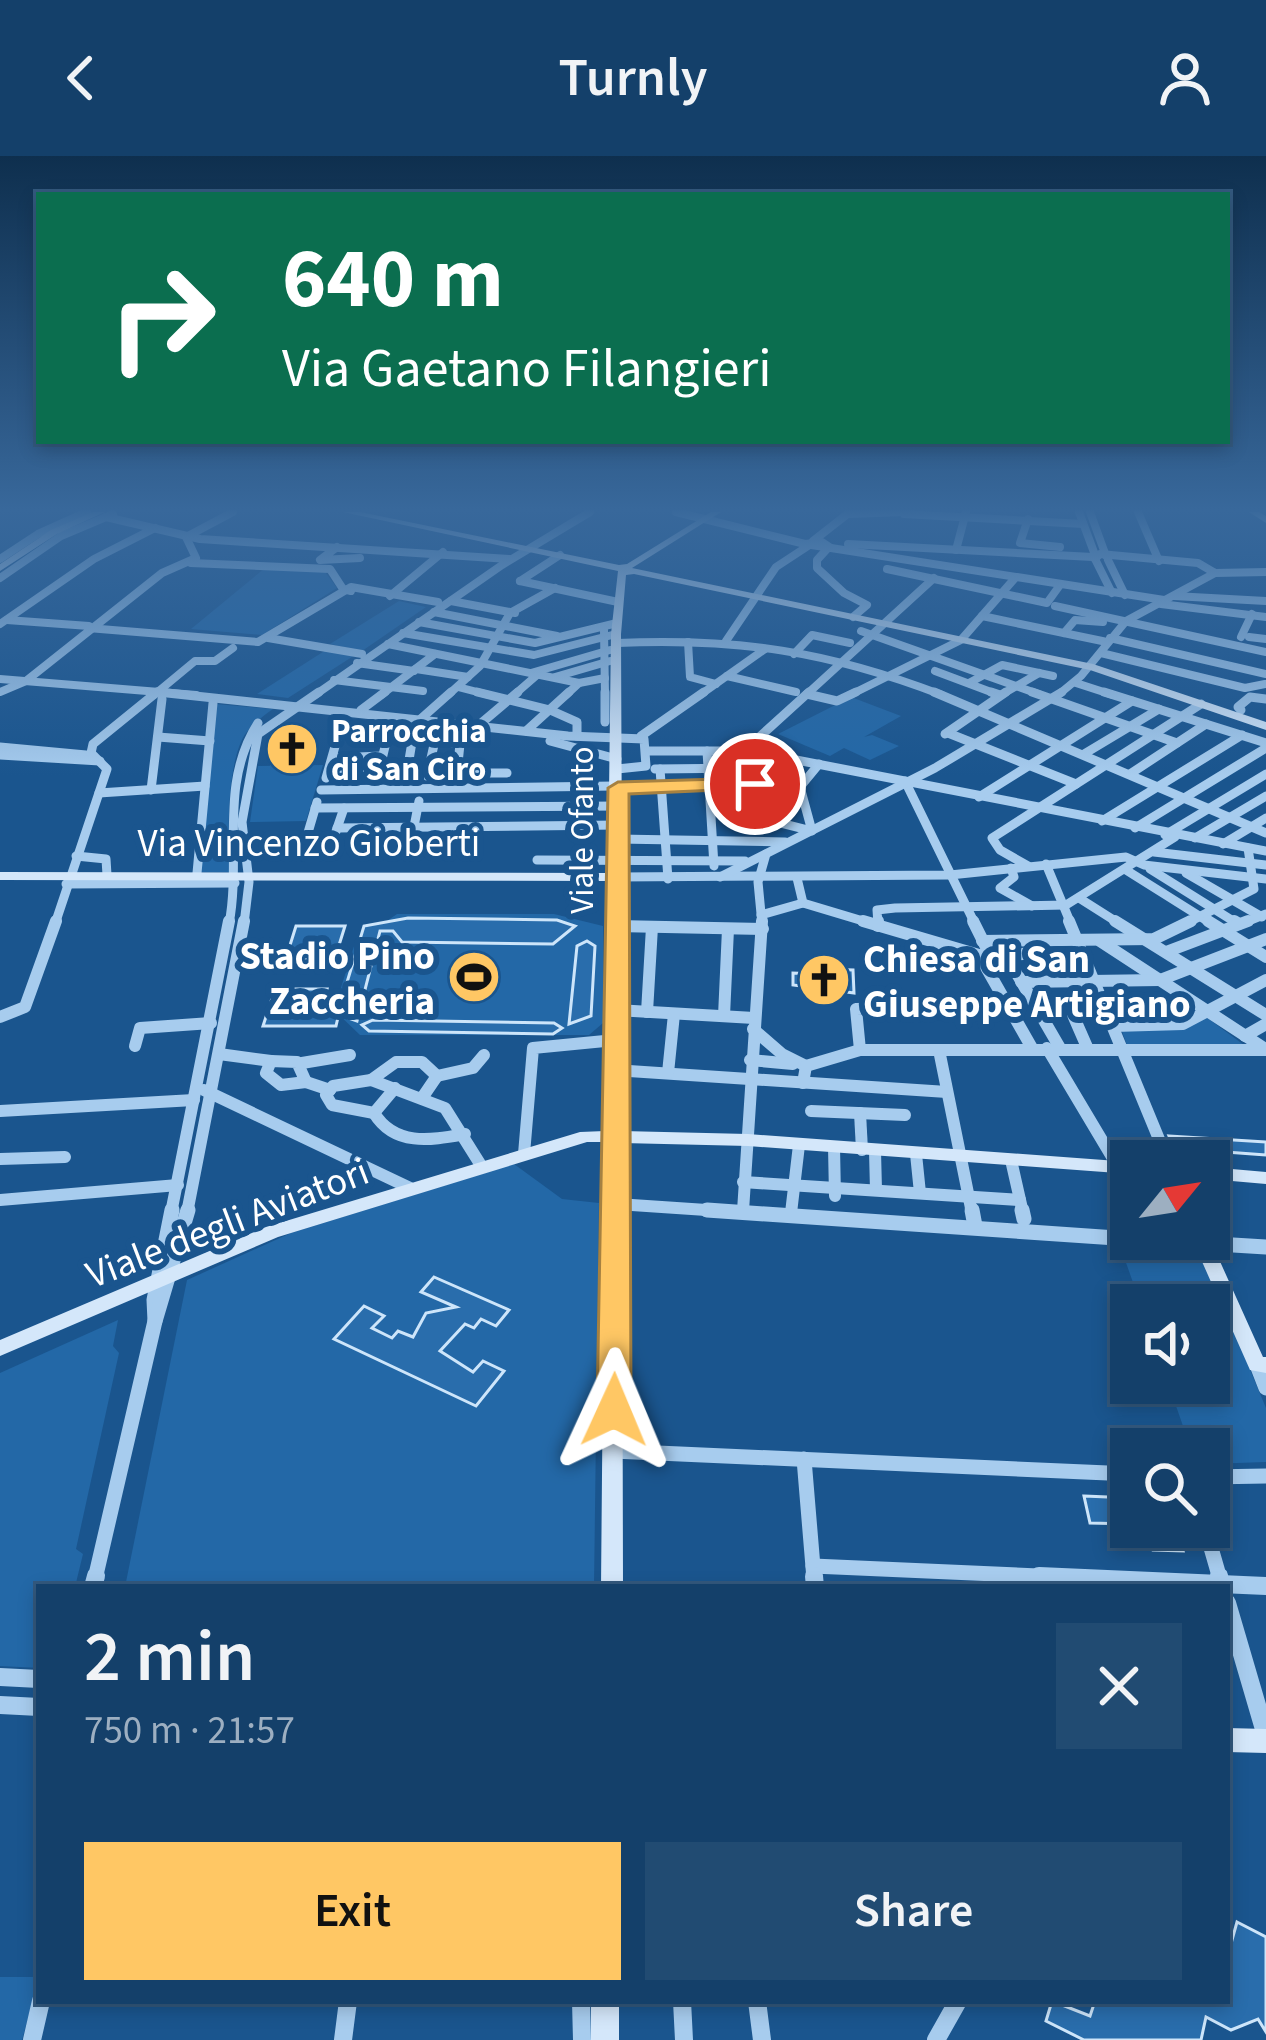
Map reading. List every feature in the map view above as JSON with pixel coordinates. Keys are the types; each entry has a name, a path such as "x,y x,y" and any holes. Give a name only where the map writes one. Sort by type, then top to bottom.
{"main road":[{"path":"763,600 862,626 885,624 1093,667 1202,704 1238,711 1266,726"},
{"name":"Viale Ofanto","path":"612,1584 619,806 612,641 618,602"},
{"name":"Via Vincenzo Gioberti","path":"0,876 68,879 197,873 239,877 618,868"},
{"name":"Viale degli Aviatori","path":"0,1348 272,1232 586,1136 748,1140 1110,1167"},
{"path":"1230,1175 1266,1178"},
{"path":"1211,1260 1261,1365"},
{"path":"1230,1740 1266,1738"},
{"path":"605,2004 605,2040"}],"street":[{"path":"2,621 33,600"},
{"path":"12,686 26,681 125,600"},
{"path":"263,640 329,600"},
{"path":"406,600 535,643 564,637"},
{"path":"166,1276 178,1185 201,1094 219,1054 239,877 242,790 258,734 289,706 445,600"},
{"path":"407,772 419,721 482,663 509,613 534,600"},
{"path":"608,600 618,602"},
{"path":"726,641 750,600"},
{"path":"857,600 894,611"},
{"path":"885,624 907,600"},
{"path":"727,676 838,701 961,640 995,600"},
{"path":"1027,600 1224,642"},
{"path":"1051,605 1053,600"},
{"path":"1166,600 1266,617"},
{"path":"715,879 974,745 1052,698 1093,667 1125,622 1170,600"},
{"path":"289,706 388,644 434,607 451,601 531,613"},
{"path":"744,751 837,661 862,626 867,605"},
{"path":"1246,639 1252,614"},
{"path":"982,616 1152,646 1266,674"},
{"path":"1064,633 1075,620 1125,622"},
{"path":"2,621 263,640 468,677"},
{"path":"1082,637 1094,621"},
{"path":"419,622 612,641 726,641 837,661 1011,723 1250,827 1260,845 1257,885"},
{"path":"862,626 932,656 1177,743"},
{"path":"837,661 862,626"},
{"path":"1226,663 1246,639 1266,630"},
{"path":"403,633 534,655 612,641"},
{"path":"794,654 812,635 850,643"},
{"path":"1187,672 1234,636 1266,641"},
{"path":"1246,639 1266,652 1255,664"},
{"path":"479,725 534,674 612,641"},
{"path":"552,678 612,641"},
{"name":"Viale Ofanto","path":"604,722 612,641"},
{"path":"688,642 690,677 716,684"},
{"path":"534,674 535,643"},
{"path":"388,644 579,683 605,678"},
{"path":"1142,660 1152,646"},
{"path":"0,1017 25,1007 99,793 107,769 93,744 158,696 195,661 215,662 232,648"},
{"path":"0,685 361,710 438,727 572,738 640,736 765,649"},
{"path":"1101,653 1245,688 1265,685"},
{"path":"361,710 435,654"},
{"path":"969,683 1002,664 1053,676"},
{"path":"1239,666 1265,685"},
{"path":"935,671 1000,695"},
{"path":"1039,673 974,710 946,734 1076,784"},
{"path":"333,680 422,691"},
{"path":"0,685 26,681 158,696"},
{"path":"1076,682 1266,746 1135,828"},
{"path":"526,731 579,683"},
{"path":"458,687 550,710 577,722 572,738"},
{"path":"151,790 158,696"},
{"path":"197,873 210,741 206,700"},
{"path":"1238,711 1266,700"},
{"path":"979,797 1132,701"},
{"path":"1028,866 1000,850 992,838 1202,704"},
{"path":"289,706 344,716 479,725 572,738 617,764 642,768 752,768"},
{"path":"1084,754 1159,709"},
{"path":"307,836 344,716"},
{"path":"379,772 391,721"},
{"path":"1130,774 1206,724"},
{"path":"410,847 438,727"},
{"path":"1102,821 1242,735"},
{"path":"158,736 210,741"},
{"path":"640,736 646,751 642,768"},
{"path":"436,740 460,744 457,773"},
{"path":"0,751 97,758"},
{"path":"646,751 744,751 1170,836 1260,845"},
{"path":"707,751 715,879"},
{"path":"744,751 752,768 760,818 812,831"},
{"path":"1219,751 1266,771"},
{"path":"333,758 382,756"},
{"path":"812,831 800,787 819,764"},
{"path":"660,769 668,879"},
{"path":"878,926 877,910 1033,907 1073,901 1141,864 1207,808 1266,771"},
{"path":"328,773 507,773"},
{"path":"905,781 968,908 985,955 1110,1146"},
{"path":"321,790 755,784"},
{"path":"99,793 205,786"},
{"path":"914,800 948,790"},
{"path":"1194,839 1266,796"},
{"path":"315,808 619,806"},
{"path":"501,828 504,807"},
{"path":"332,843 344,808"},
{"path":"382,828 388,808"},
{"path":"1222,844 1266,818"},
{"path":"337,829 501,828 618,832 665,840 790,842"},
{"path":"1153,852 1260,864"},
{"path":"753,879 766,854"},
{"path":"76,856 106,859 107,874"},
{"path":"537,860 618,868 668,879 753,879 950,875 1113,857 1257,885"},
{"path":"618,868 666,860 749,862"},
{"path":"743,1210 750,1060 763,929 749,862"},
{"path":"1046,864 1073,901 1147,940 1266,1015"},
{"path":"1141,864 1239,924"},
{"path":"1012,868 1014,878 1000,888 1033,907"},
{"path":"1180,869 1264,917"},
{"path":"1126,870 1266,957"},
{"path":"94,1584 166,1276 239,877"},
{"name":"Via Vincenzo Gioberti","path":"68,879 239,877"},
{"path":"797,878 803,904"},
{"path":"982,941 1147,940 1235,901 1266,879"},
{"path":"1073,901 1078,940 1159,1140"},
{"path":"761,915 803,904 985,955 1038,953"},
{"path":"1166,952 1264,917"},
{"path":"616,926 763,929"},
{"path":"646,1012 652,927"},
{"path":"724,1016 728,928"},
{"path":"1021,982 1160,980 1266,938"},
{"path":"1099,940 1266,1050"},
{"path":"1006,955 1046,1048"},
{"path":"1114,1026 1183,1024 1266,980"},
{"path":"1066,1000 1087,1048"},
{"path":"860,1050 856,1009 939,1007"},
{"path":"616,1010 724,1016 754,1024 782,1054 806,1066"},
{"path":"668,1073 674,1013"},
{"path":"136,1046 140,1028 211,1023"},
{"path":"1245,1036 1266,1024"},
{"path":"524,1154 533,1048 615,1040"},
{"path":"750,1060 806,1066 860,1050 1266,1050"},
{"path":"939,1050 975,1226"},
{"name":"Viale degli Aviatori","path":"219,1054 302,1063 350,1055"},
{"path":"422,1098 436,1076 473,1068 484,1055"},
{"path":"330,1090 371,1080 386,1065 413,1057 428,1062 436,1076"},
{"name":"Viale degli Aviatori","path":"271,1061 266,1073 271,1082 306,1082 330,1090 326,1095 332,1105 374,1113"},
{"path":"302,1063 306,1082"},
{"path":"803,1083 806,1066"},
{"path":"614,1070 947,1092"},
{"path":"371,1080 452,1113 482,1167"},
{"name":"Viale degli Aviatori","path":"374,1113 395,1088"},
{"path":"0,1112 201,1094 410,1188"},
{"path":"812,1111 905,1115"},
{"name":"Viale degli Aviatori","path":"374,1113 381,1127 394,1135 419,1140 465,1134"},
{"path":"860,1113 876,1190"},
{"path":"791,1214 799,1145"},
{"path":"834,1148 835,1192"},
{"path":"916,1154 920,1193"},
{"path":"0,1159 64,1157"},
{"path":"1011,1160 1024,1219"},
{"path":"743,1182 835,1192 876,1190 1020,1200"},
{"path":"0,1200 178,1185"},
{"path":"616,1204 1110,1237"},
{"path":"1230,1244 1266,1247"},
{"path":"1261,1365 1266,1388"},
{"path":"613,1451 1110,1473"},
{"path":"804,1460 815,1584"},
{"path":"1230,1477 1266,1476"},
{"path":"1211,1548 1222,1584"},
{"path":"813,1566 1098,1584"},
{"path":"1230,1591 1266,1586"},
{"path":"1230,1613 1266,1738"},
{"path":"0,1677 36,1679"},
{"path":"0,1705 36,1708"},
{"path":"32,2040 39,2004"},
{"path":"344,2040 348,2004"},
{"path":"581,2004 582,2040"},
{"path":"682,2004 684,2040"},
{"path":"757,2004 761,2040"},
{"path":"936,2040 954,2004"}],"shaded area":[{"path":"226,600 318,600 262,635 191,629"},
{"path":"399,601 426,607 362,651 330,644"},
{"path":"326,650 355,655 288,698 257,694"},
{"path":"851,697 901,716 864,737 872,735 899,746 870,760 844,748 830,756 778,734"},
{"path":"215,704 273,709 254,724 238,749 231,783 231,872 200,872"},
{"path":"323,765 306,821 250,822 258,766"},
{"name":"Stadio Pino Zaccheria","path":"397,914 554,914 603,926 603,1023 589,1035 360,1035 334,1010 355,943"},
{"path":"1206,1017 1244,1045 1127,1045 1121,1029"},
{"path":"514,1164 562,1199 599,1203 594,1584 126,1584 187,1280 291,1233"},
{"path":"1125,1260 1204,1260 1214,1284 1134,1284"},
{"path":"118,1320 113,1346 119,1353 76,1549 83,1554 76,1584 36,1584 36,1668 0,1666 0,1373"},
{"path":"1230,1321 1266,1408 1266,1462 1230,1463 1230,1428 1184,1428 1175,1404 1230,1404"},
{"path":"0,1977 36,1977 22,2040 0,2040"}],"building":[{"name":"Parrocchia di San Ciro","path":"287,733 309,733 301,764 273,764"},
{"path":"408,918 557,920 575,926 553,944 402,942 393,931 380,931 357,1021 338,1012 364,926"},
{"path":"296,926 345,926 335,958 286,958"},
{"path":"587,941 595,946 591,1016 569,1024 577,946"},
{"name":"Chiesa di San Giuseppe Artigiano","path":"821,969 853,970 854,993 793,985 793,973 821,974"},
{"path":"275,989 327,989 320,1013 339,1013 336,1026 263,1026"},
{"path":"373,1020 554,1023 562,1028 553,1034 369,1031 362,1025"},
{"path":"1169,1136 1266,1142 1266,1155 1230,1152 1230,1140 1171,1140"},
{"path":"434,1277 509,1310 496,1326 481,1319 474,1328 465,1324 440,1351 473,1372 483,1361 504,1371 476,1406 334,1339 364,1306 384,1316 372,1328 392,1338 398,1331 413,1337 426,1313 456,1307 421,1292"},
{"path":"1084,1496 1110,1497 1110,1523 1090,1523"},
{"path":"1237,1922 1266,1937 1266,2032 1258,2019 1231,2030 1206,2017 1201,2040 1084,2040 1046,2021 1051,2004 1090,2016 1094,2004 1230,2004 1230,1947"}],"place":[{"name":"Parrocchia di San Ciro","path":"292,749"},
{"name":"Stadio Pino Zaccheria","path":"474,977"},
{"name":"Chiesa di San Giuseppe Artigiano","path":"824,980"}],"route":[{"path":"614,1410 618,788 755,784"}]}
